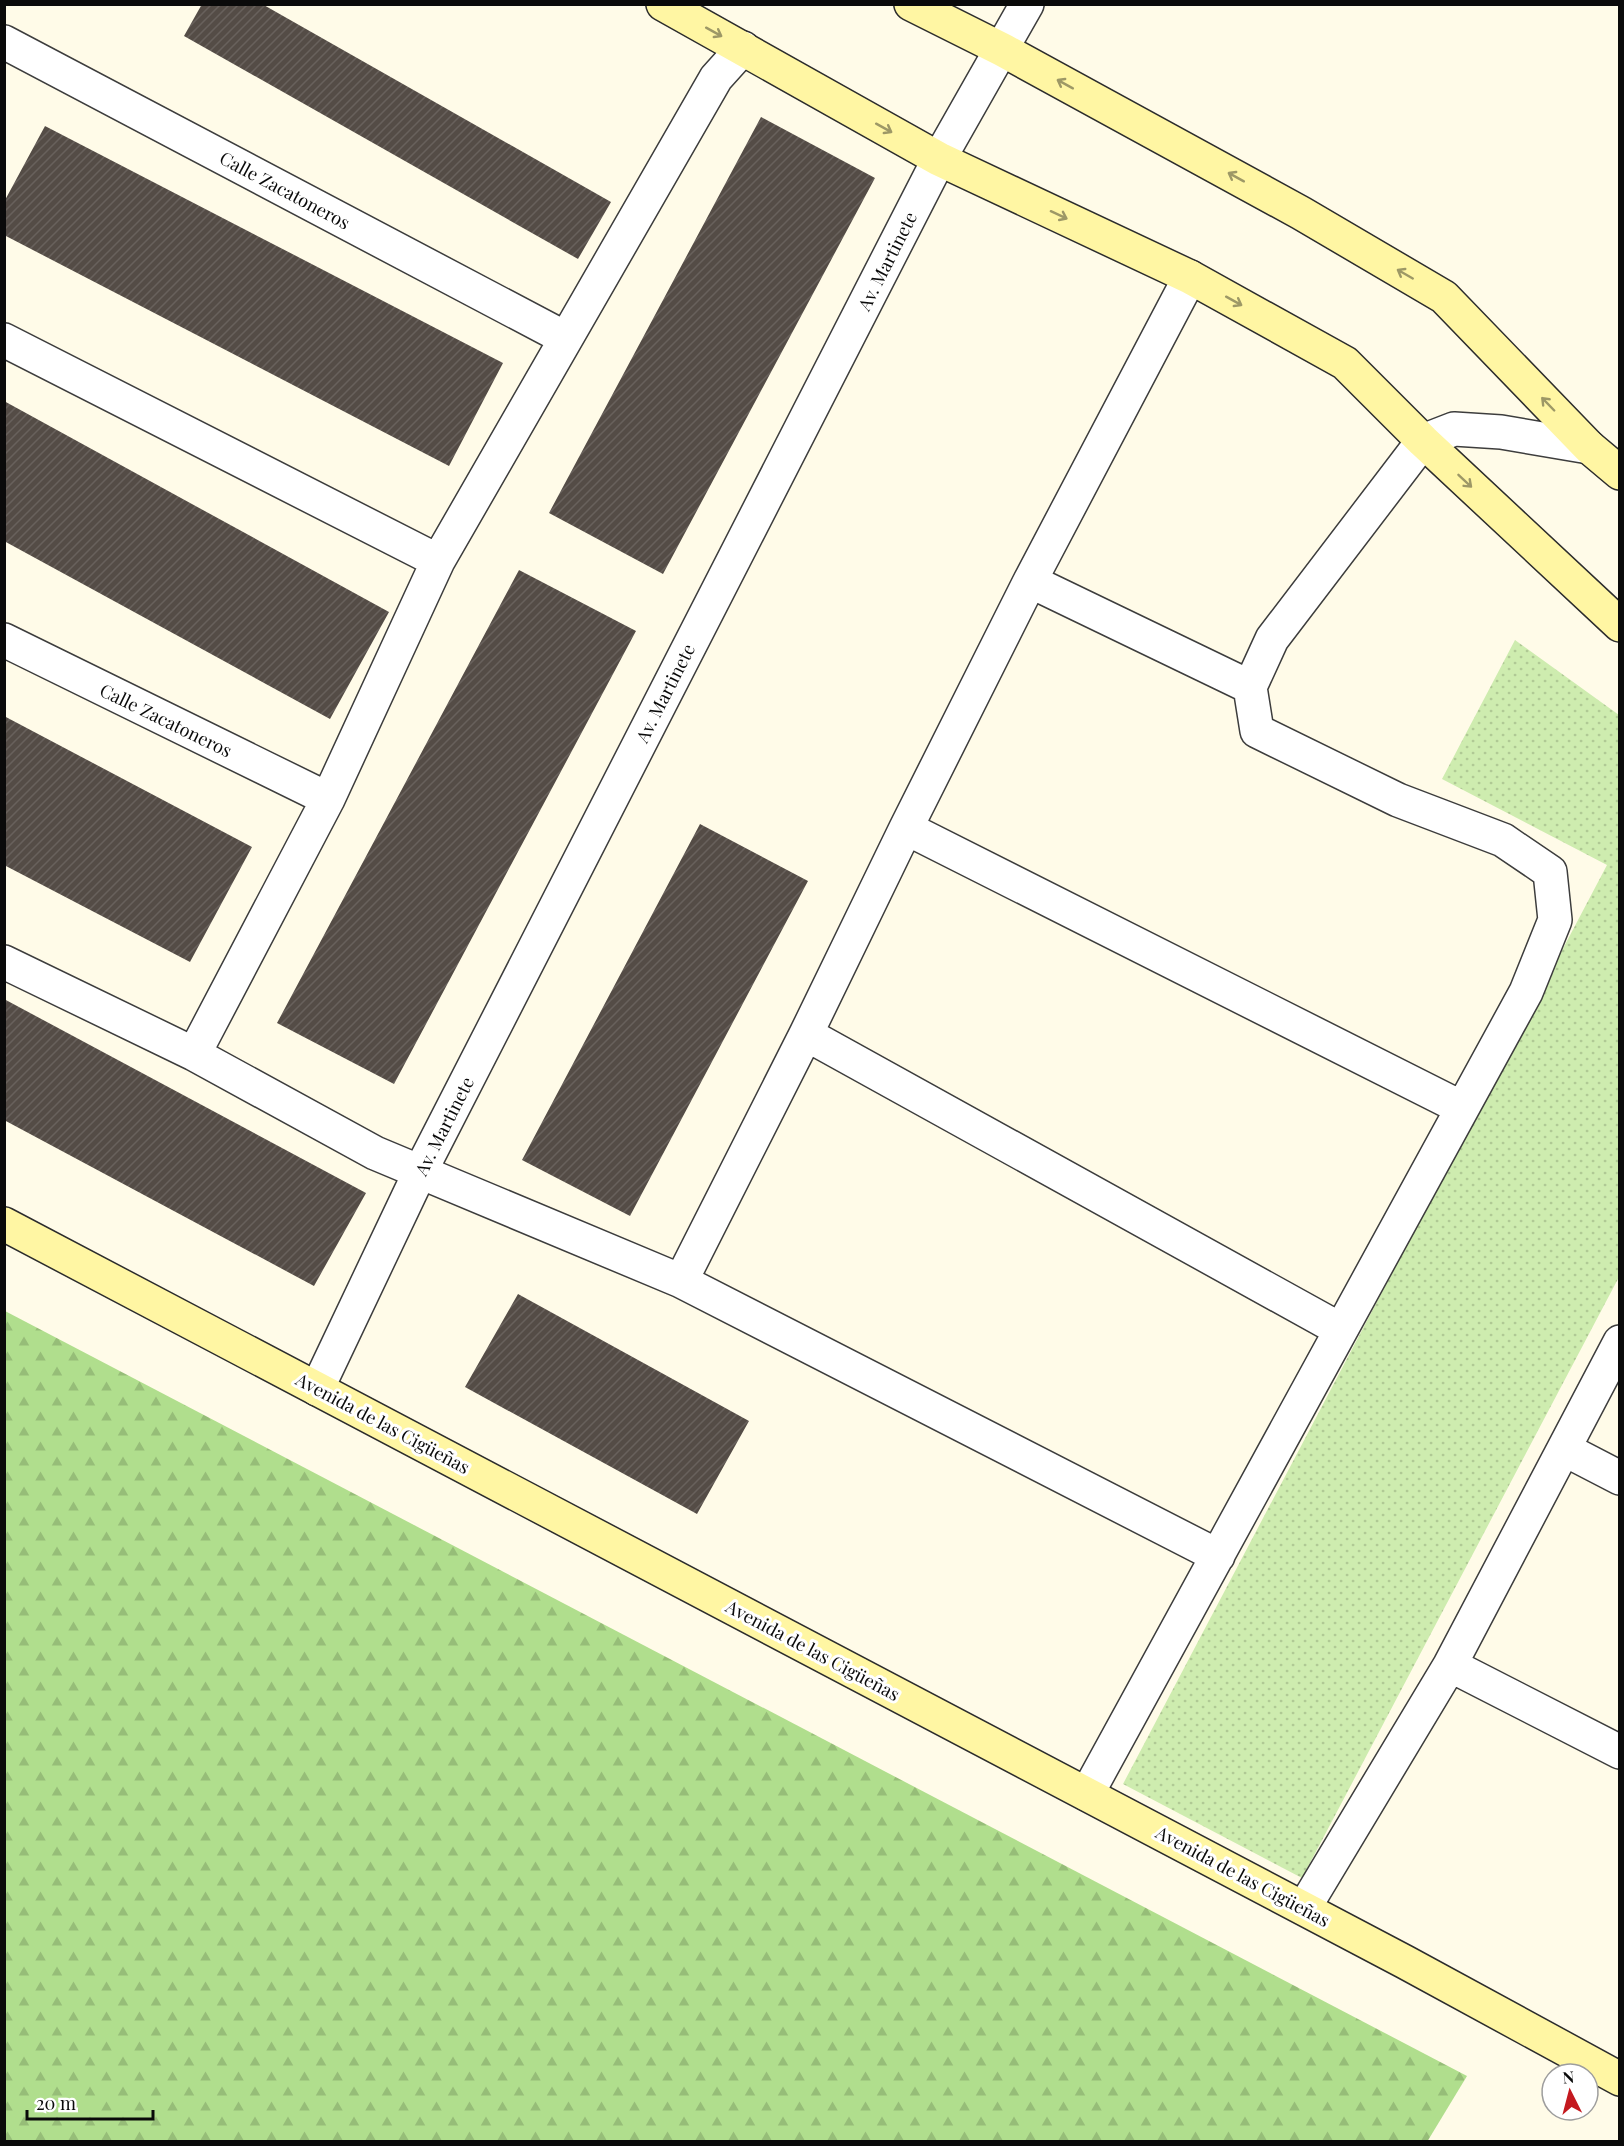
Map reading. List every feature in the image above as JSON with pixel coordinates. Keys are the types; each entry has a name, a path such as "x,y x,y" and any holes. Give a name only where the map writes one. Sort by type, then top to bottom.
{"street":[{"path":"663,4 939,159 1190,276 1345,363 1423,441 1620,625"},
{"path":"911,4 1003,50 1301,213 1444,297 1589,447 1620,472"},
{"name":"Av. Martinete","path":"317,1389 420,1172 939,159 1003,50 1027,4"},
{"name":"Calle Zacatoneros","path":"4,42 565,338"},
{"path":"194,1054 328,800 438,561 716,78 743,48"},
{"path":"681,1281 1030,581 1190,276"},
{"path":"4,340 438,561"},
{"path":"1088,1794 1526,992 1555,920 1550,872 1503,840 1398,800 1257,730 1250,687 1272,639 1423,441 1454,429 1501,432 1589,447"},
{"path":"1030,581 1250,687"},
{"name":"Calle Zacatoneros","path":"4,640 328,800"},
{"path":"906,828 1462,1108"},
{"path":"4,962 194,1054 375,1153 681,1281 1218,1556"},
{"path":"806,1034 1341,1330"},
{"name":"Avenida de las Cigüeñas","path":"4,1224 1304,1908 1620,2079"},
{"path":"1304,1908 1450,1665 1620,1342"},
{"path":"1564,1449 1620,1478"},
{"path":"1450,1665 1620,1752"}],"green space":[{"path":"1515,640 1619,715 1619,1277 1302,1878 1123,1784 1607,865 1442,779"},
{"path":"5,1311 1467,2076 1427,2142 5,2141"}],"building":[{"path":"202,4 262,4 611,202 578,259 184,36"},
{"path":"761,117 875,178 663,574 549,513"},
{"path":"45,126 503,363 449,466 4,235 4,202"},
{"path":"4,401 389,612 330,719 4,541"},
{"path":"519,570 636,631 394,1084 277,1023"},
{"path":"4,716 252,847 190,962 4,865"},
{"path":"700,824 808,881 630,1216 522,1160"},
{"path":"4,999 366,1193 314,1286 4,1120"},
{"path":"518,1294 749,1421 697,1514 465,1387"}]}
